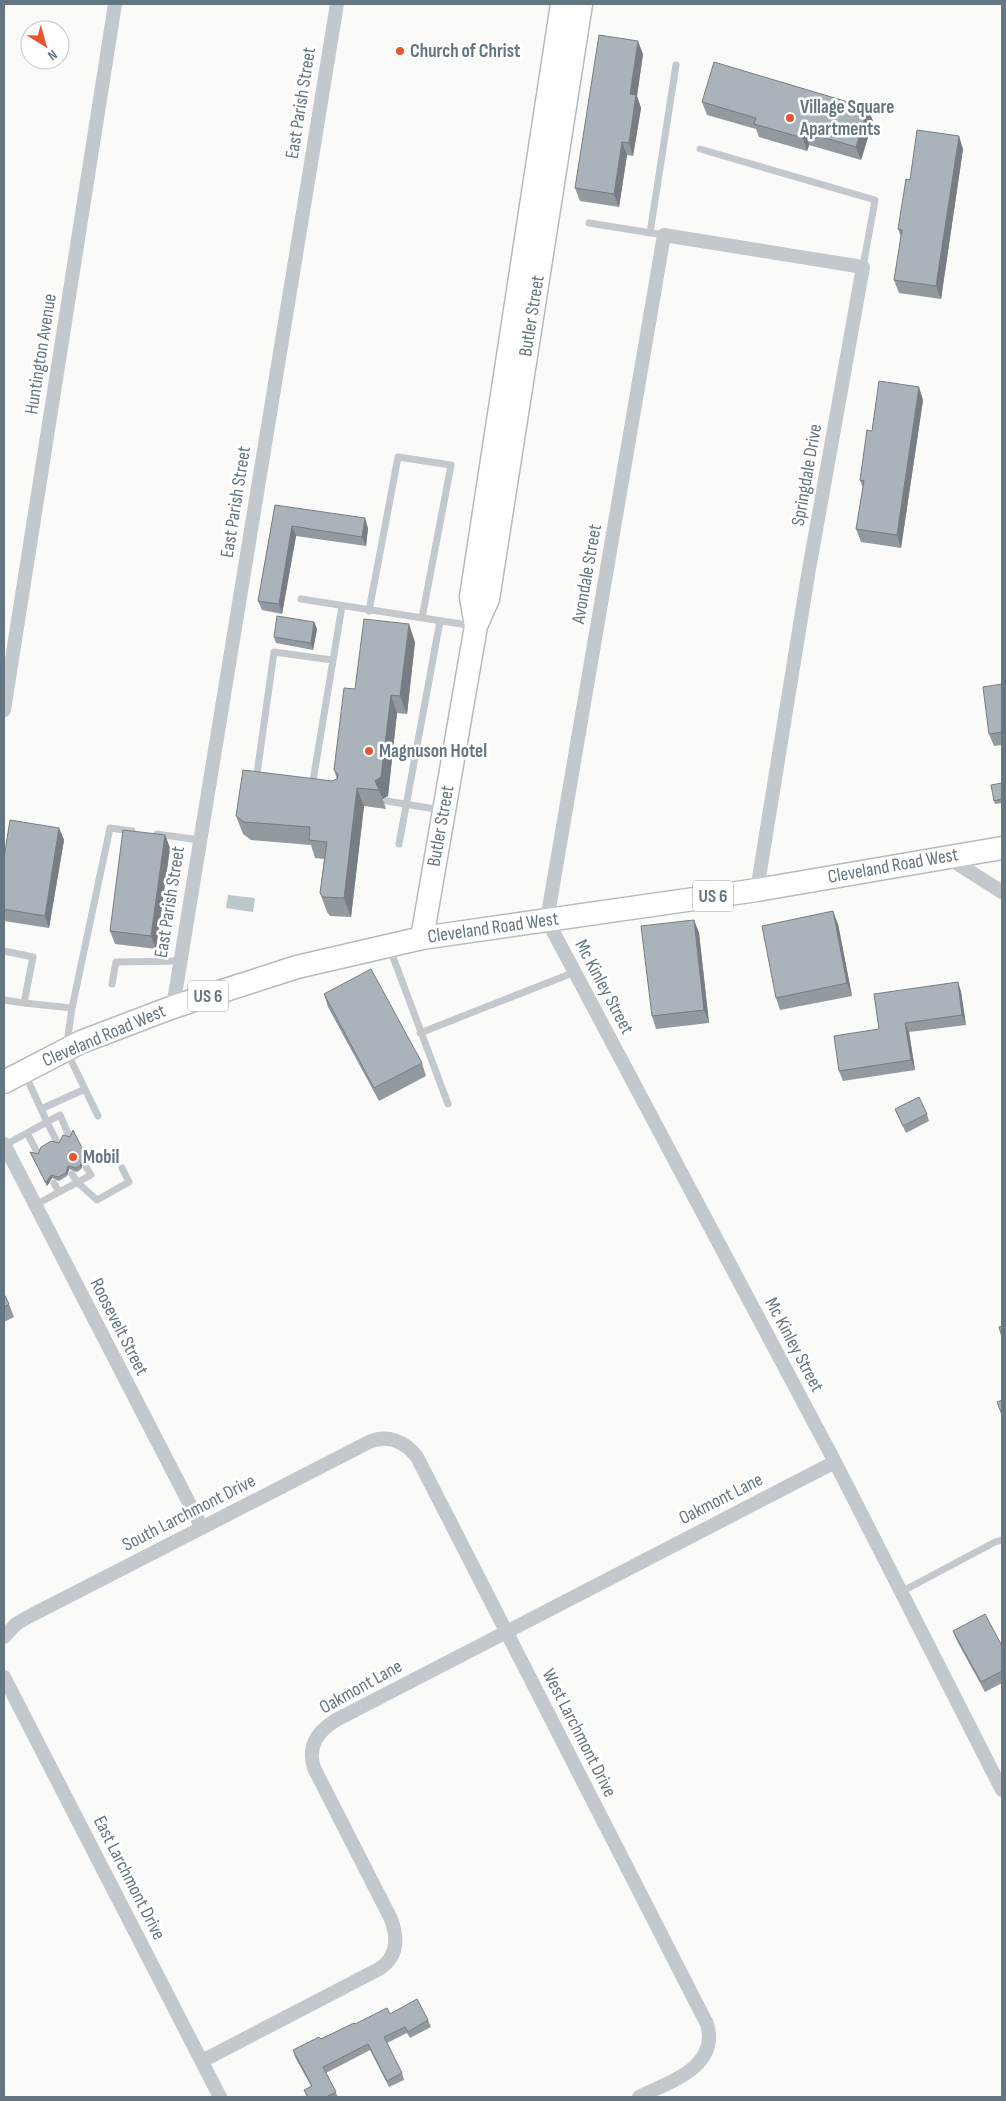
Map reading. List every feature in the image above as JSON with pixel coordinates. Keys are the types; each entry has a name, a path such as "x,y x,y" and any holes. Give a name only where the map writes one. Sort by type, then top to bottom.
{"main road":[{"name":"Butler Street","path":"476,626 471,597 562,4"},
{"name":"Butler Street","path":"422,938 476,626 488,599 581,4"},
{"name":"Cleveland Road West","path":"4,1082 66,1050 172,1007 297,967 422,938 757,890 946,856 1002,848"}],"street":[{"name":"Huntington Avenue","path":"4,710 115,4"},
{"name":"East Parish Street","path":"172,1007 337,4"},
{"path":"657,234 863,267"},
{"name":"Avondale Street","path":"547,920 657,234"},
{"name":"Springdale Drive","path":"757,890 808,575 863,267"},
{"path":"946,856 1002,892"},
{"name":"Mc Kinley Street","path":"547,920 999,1774 1002,1790"},
{"name":"Roosevelt Street","path":"4,1145 202,1528"},
{"name":"South Larchmont Drive","path":"4,1637 20,1622 368,1442 384,1439 397,1441"},
{"name":"West Larchmont Drive","path":"397,1441 408,1447 417,1457 709,2029 708,2050 693,2068 639,2097"},
{"name":"Oakmont Lane","path":"202,2061 371,1974 387,1963 396,1943 394,1928 318,1777 312,1760 314,1741 323,1728 835,1462"},
{"name":"East Larchmont Drive","path":"4,1677 220,2097"}],"lane":[{"path":"589,223 657,234 676,66"},
{"path":"700,149 875,200 863,267"},
{"path":"369,610 398,457 450,465 422,618"},
{"path":"301,599 476,626"},
{"path":"311,790 342,606"},
{"path":"399,844 440,621"},
{"path":"265,782 255,781 274,652 332,660"},
{"path":"302,788 321,791"},
{"path":"387,801 444,810"},
{"path":"98,1116 66,1050 72,1008 110,828 140,832"},
{"path":"149,833 199,840"},
{"path":"389,946 448,1104"},
{"path":"4,951 33,957 24,1002"},
{"path":"112,984 116,962 180,961"},
{"path":"420,1033 575,972"},
{"path":"4,1000 72,1008"},
{"path":"24,1072 57,1142"},
{"path":"41,1109 85,1089"},
{"path":"4,1145 60,1115 70,1136"},
{"path":"27,1133 37,1152"},
{"path":"35,1205 91,1175 86,1167"},
{"path":"72,1174 78,1183 97,1200 129,1182 122,1168"},
{"path":"54,1183 59,1192"},
{"path":"901,1592 1002,1540"}],"shaded area":[{"path":"228,895 255,898 253,912 226,908"}],"building":[{"path":"599,35 638,41 630,94 636,95 629,143 622,142 614,194 575,188"},
{"name":"Village Square Apartments","path":"714,62 868,108 856,147 805,132 803,138 754,124 756,118 702,102"},
{"name":"Village Square Apartments","path":"917,130 959,136 936,286 894,280 902,230 898,229 906,179 910,180"},
{"path":"879,381 919,387 897,535 856,529 864,481 860,480 867,430 872,431"},
{"path":"275,505 365,518 362,537 292,526 279,604 258,601"},
{"path":"277,616 314,622 311,643 274,637"},
{"name":"Magnuson Hotel","path":"364,619 409,624 400,696 391,695 381,777 375,781 379,790 357,788 344,898 323,897 320,893 327,842 309,840 310,827 244,822 236,816 243,770 332,781 337,779 338,774 334,770 344,688 355,689"},
{"path":"1002,684 1002,732 989,734 983,687"},
{"path":"1002,783 1002,799 994,801 991,785"},
{"path":"10,820 59,828 45,916 4,909 4,858"},
{"path":"123,830 165,835 151,936 110,931"},
{"path":"833,911 847,983 776,998 762,926"},
{"path":"694,920 704,1010 652,1016 641,926"},
{"path":"371,969 422,1063 374,1088 324,994"},
{"path":"958,982 962,1015 905,1023 911,1060 839,1071 834,1036 879,1029 874,994"},
{"path":"919,1097 927,1114 903,1126 895,1109"},
{"path":"73,1130 88,1160 82,1160 80,1166 76,1168 68,1166 66,1173 58,1177 51,1175 46,1183 30,1152 38,1154 41,1147 51,1141 59,1143 63,1135 70,1137"},
{"path":"4,1294 9,1304 4,1307"},
{"path":"1002,1326 1002,1337 999,1327"},
{"path":"1002,1400 1002,1415 997,1402"},
{"path":"985,1614 1002,1646 1002,1671 981,1682 953,1631"},
{"path":"417,1999 428,2020 408,2032 405,2027 384,2037 402,2073 387,2081 368,2044 323,2067 336,2092 326,2097 308,2097 304,2090 312,2086 293,2050 319,2037 321,2039 355,2024 387,2008 390,2014"}],"place":[{"name":"Church of Christ","path":"400,51"},
{"name":"Village Square Apartments","path":"790,118"},
{"name":"Magnuson Hotel","path":"369,751"},
{"name":"Mobil","path":"73,1157"}]}
